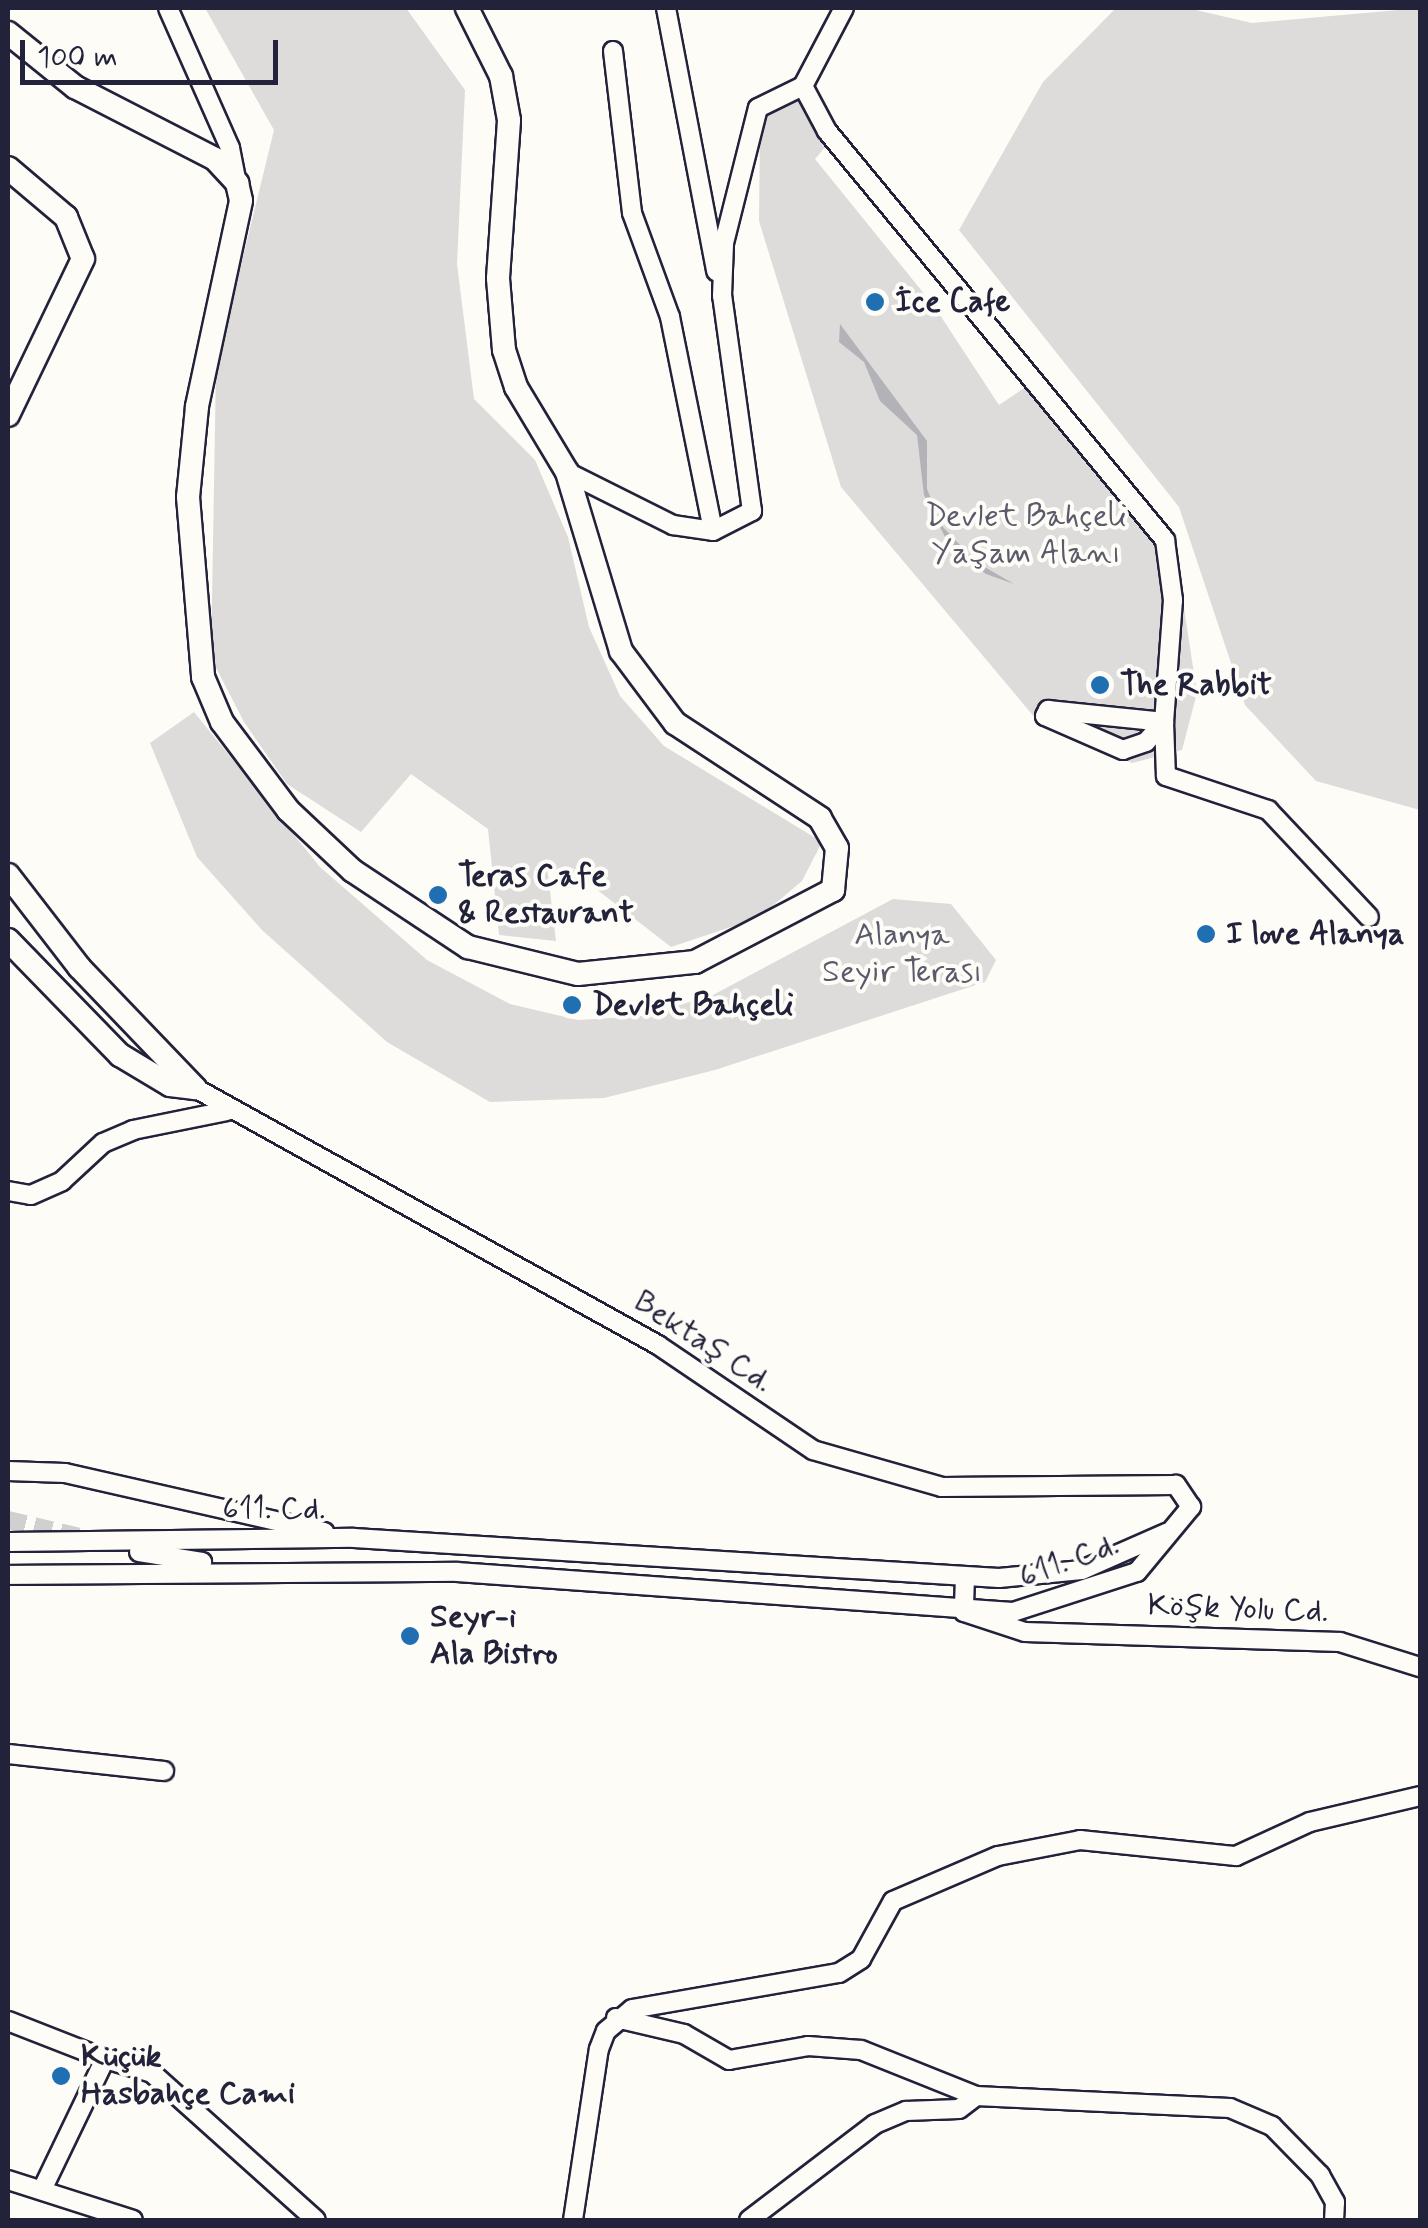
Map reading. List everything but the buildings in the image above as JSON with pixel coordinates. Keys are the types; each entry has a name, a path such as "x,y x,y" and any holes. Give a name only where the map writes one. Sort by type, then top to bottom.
{"street":[{"path":"168,8 201,98 230,148 241,201 197,408 188,498 203,678 222,722 288,810 353,871 468,947 578,974 695,962 833,890 832,831 675,723 635,677 567,472 516,387 504,350 498,278 508,120 500,76 467,8"},
{"path":"567,472 673,525 713,531 752,511 722,296 666,8"},
{"path":"722,296 724,243 758,108 802,86 844,8"},
{"path":"8,33 75,86 215,159 237,184"},
{"path":"613,51 632,213 670,317 713,531"},
{"path":"802,86 827,130 1165,540 1174,600 1164,722 1166,776 1268,810 1368,916"},
{"path":"8,168 66,217 83,259 8,415"},
{"path":"1042,712 1164,722 1146,742 1123,750 1072,734 1042,712"},
{"path":"8,875 79,967 195,1088"},
{"path":"8,940 120,1054 170,1085 195,1088"},
{"name":"Bektaş Cd.","path":"195,1088 226,1112 606,1315 814,1450 942,1487 1176,1485 1190,1497 1184,1523"},
{"path":"8,1192 32,1194 62,1181 104,1143 133,1130 226,1112"},
{"path":"8,1471 65,1473 354,1538"},
{"name":"611. Cd.","path":"8,1542 354,1538 1000,1578 1082,1570 1184,1523"},
{"name":"611. Cd.","path":"8,1575 248,1569 457,1572 964,1612 1013,1612 1137,1572 1184,1523"},
{"path":"139,1552 248,1569"},
{"path":"964,1612 965,1578"},
{"path":"1000,1578 1013,1612 1050,1632"},
{"name":"Köşk Yolu Cd.","path":"964,1612 1050,1632 1340,1642 1420,1667"},
{"path":"8,1754 164,1771"},
{"path":"573,2220 591,2086 616,2018 648,2005 839,1972 861,1959 894,1901 998,1856 1080,1840 1236,1856 1310,1822 1420,1796"},
{"path":"616,2018 684,2034 729,2060 808,2046 861,2050 976,2096 1250,2114 1320,2175 1335,2202 1334,2220"},
{"path":"8,2021 152,2073 316,2220"},
{"path":"43,2188 105,2058"},
{"path":"750,2220 875,2124 906,2111 959,2109 976,2096"},
{"path":"8,2180 43,2188 133,2220"}],"green space":[{"path":"205,8 406,8 465,90 457,264 474,399 535,460 568,537 589,627 620,696 664,746 822,842 802,881 758,918 671,947 591,885 547,866 556,941 499,935 488,829 411,774 361,832 287,784 244,722 211,658 216,368 274,130"},
{"path":"1116,8 1187,8 1252,23 1420,8 1420,810 1316,781 1245,705 1179,507 959,230 1043,82"},
{"name":"Devlet Bahçeli Yaşam Alanı","path":"811,85 833,138 815,159 934,306 999,405 1042,376 1172,530 1197,693 1182,750 1132,763 1036,719 841,487 759,221 760,128 771,110"},
{"name":"Alanya Seyir Terası","path":"194,712 320,867 427,960 510,1004 578,1020 642,1016 713,995 893,899 951,904 996,960 985,982 715,1070 604,1098 490,1102 387,1042 262,930 197,857 150,743"}],"shaded area":[{"path":"840,324 927,441 927,489 943,527 976,562 1014,584 986,574 948,543 924,495 917,435 880,401 864,362 839,342"}],"tunnel":[{"path":"8,1520 80,1537"}],"place":[{"name":"İce Cafe","path":"875,302"},
{"name":"The Rabbit","path":"1100,685"},
{"name":"Teras Cafe & Restaurant","path":"438,895"},
{"name":"I love Alanya","path":"1206,934"},
{"name":"Devlet Bahçeli","path":"572,1005"},
{"name":"Seyr-i Ala Bistro","path":"410,1636"},
{"name":"Küçük Hasbahçe Cami","path":"61,2076"}]}
